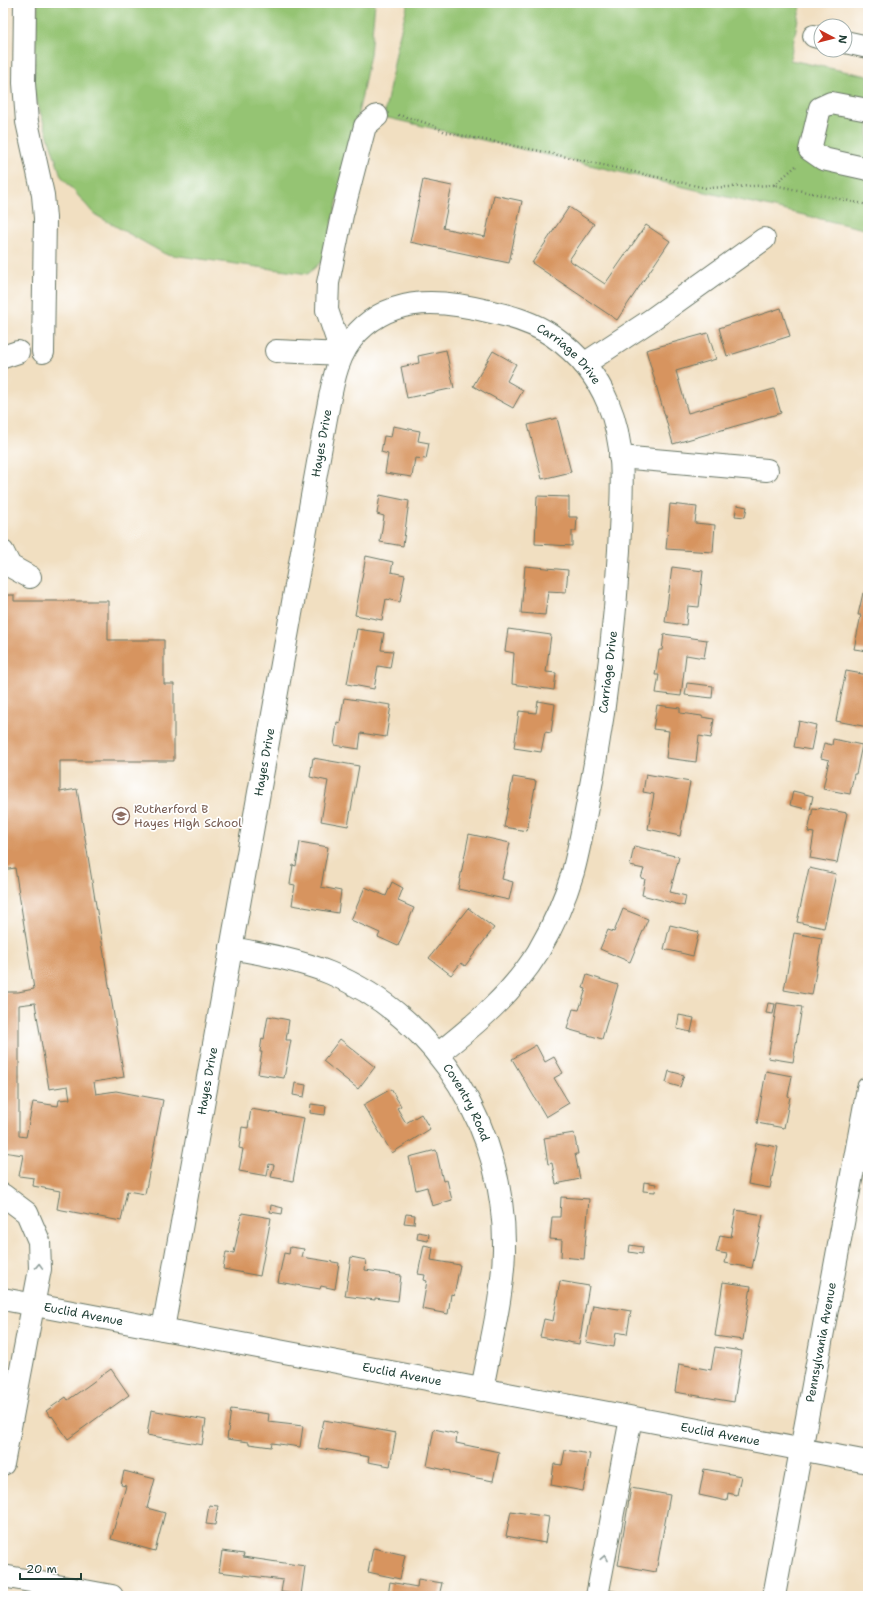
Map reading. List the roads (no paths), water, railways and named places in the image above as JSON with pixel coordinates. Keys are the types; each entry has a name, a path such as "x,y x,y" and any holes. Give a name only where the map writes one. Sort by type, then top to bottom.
{"street":[{"path":"25,3 24,83 27,122 43,195 45,218 43,352"},
{"path":"853,44 868,47"},
{"path":"868,110 831,103 820,108 810,150 823,159 868,168"},
{"path":"276,351 342,354 327,310 328,282 342,215 365,126 377,116"},
{"path":"584,364 651,320 764,239"},
{"name":"Hayes Drive","path":"163,1329 326,418 337,366 342,354 357,333 380,315 402,306 426,302 445,303 484,310"},
{"name":"Carriage Drive","path":"438,1054 480,1020 501,1000 526,970 539,951 561,906 572,874 582,836 600,736 616,592 621,510 620,458 619,438 608,402 600,386 584,364 572,351 552,335 519,318 484,310"},
{"path":"620,458 767,470"},
{"path":"3,552 10,566 30,577"},
{"name":"Coventry Road","path":"231,948 278,957 312,966 332,974 369,993 395,1012 438,1054 473,1109 482,1128 496,1168 504,1217 503,1269 482,1390"},
{"name":"Pennsylvania Avenue","path":"774,1596 868,1088"},
{"path":"3,1195 27,1213 39,1241 40,1269 3,1464"},
{"name":"Euclid Avenue","path":"3,1299 801,1451 868,1462"},
{"path":"597,1596 631,1418"},
{"path":"3,1576 112,1596"}],"place":[{"name":"Rutherford B Hayes High School","path":"121,816"}]}
